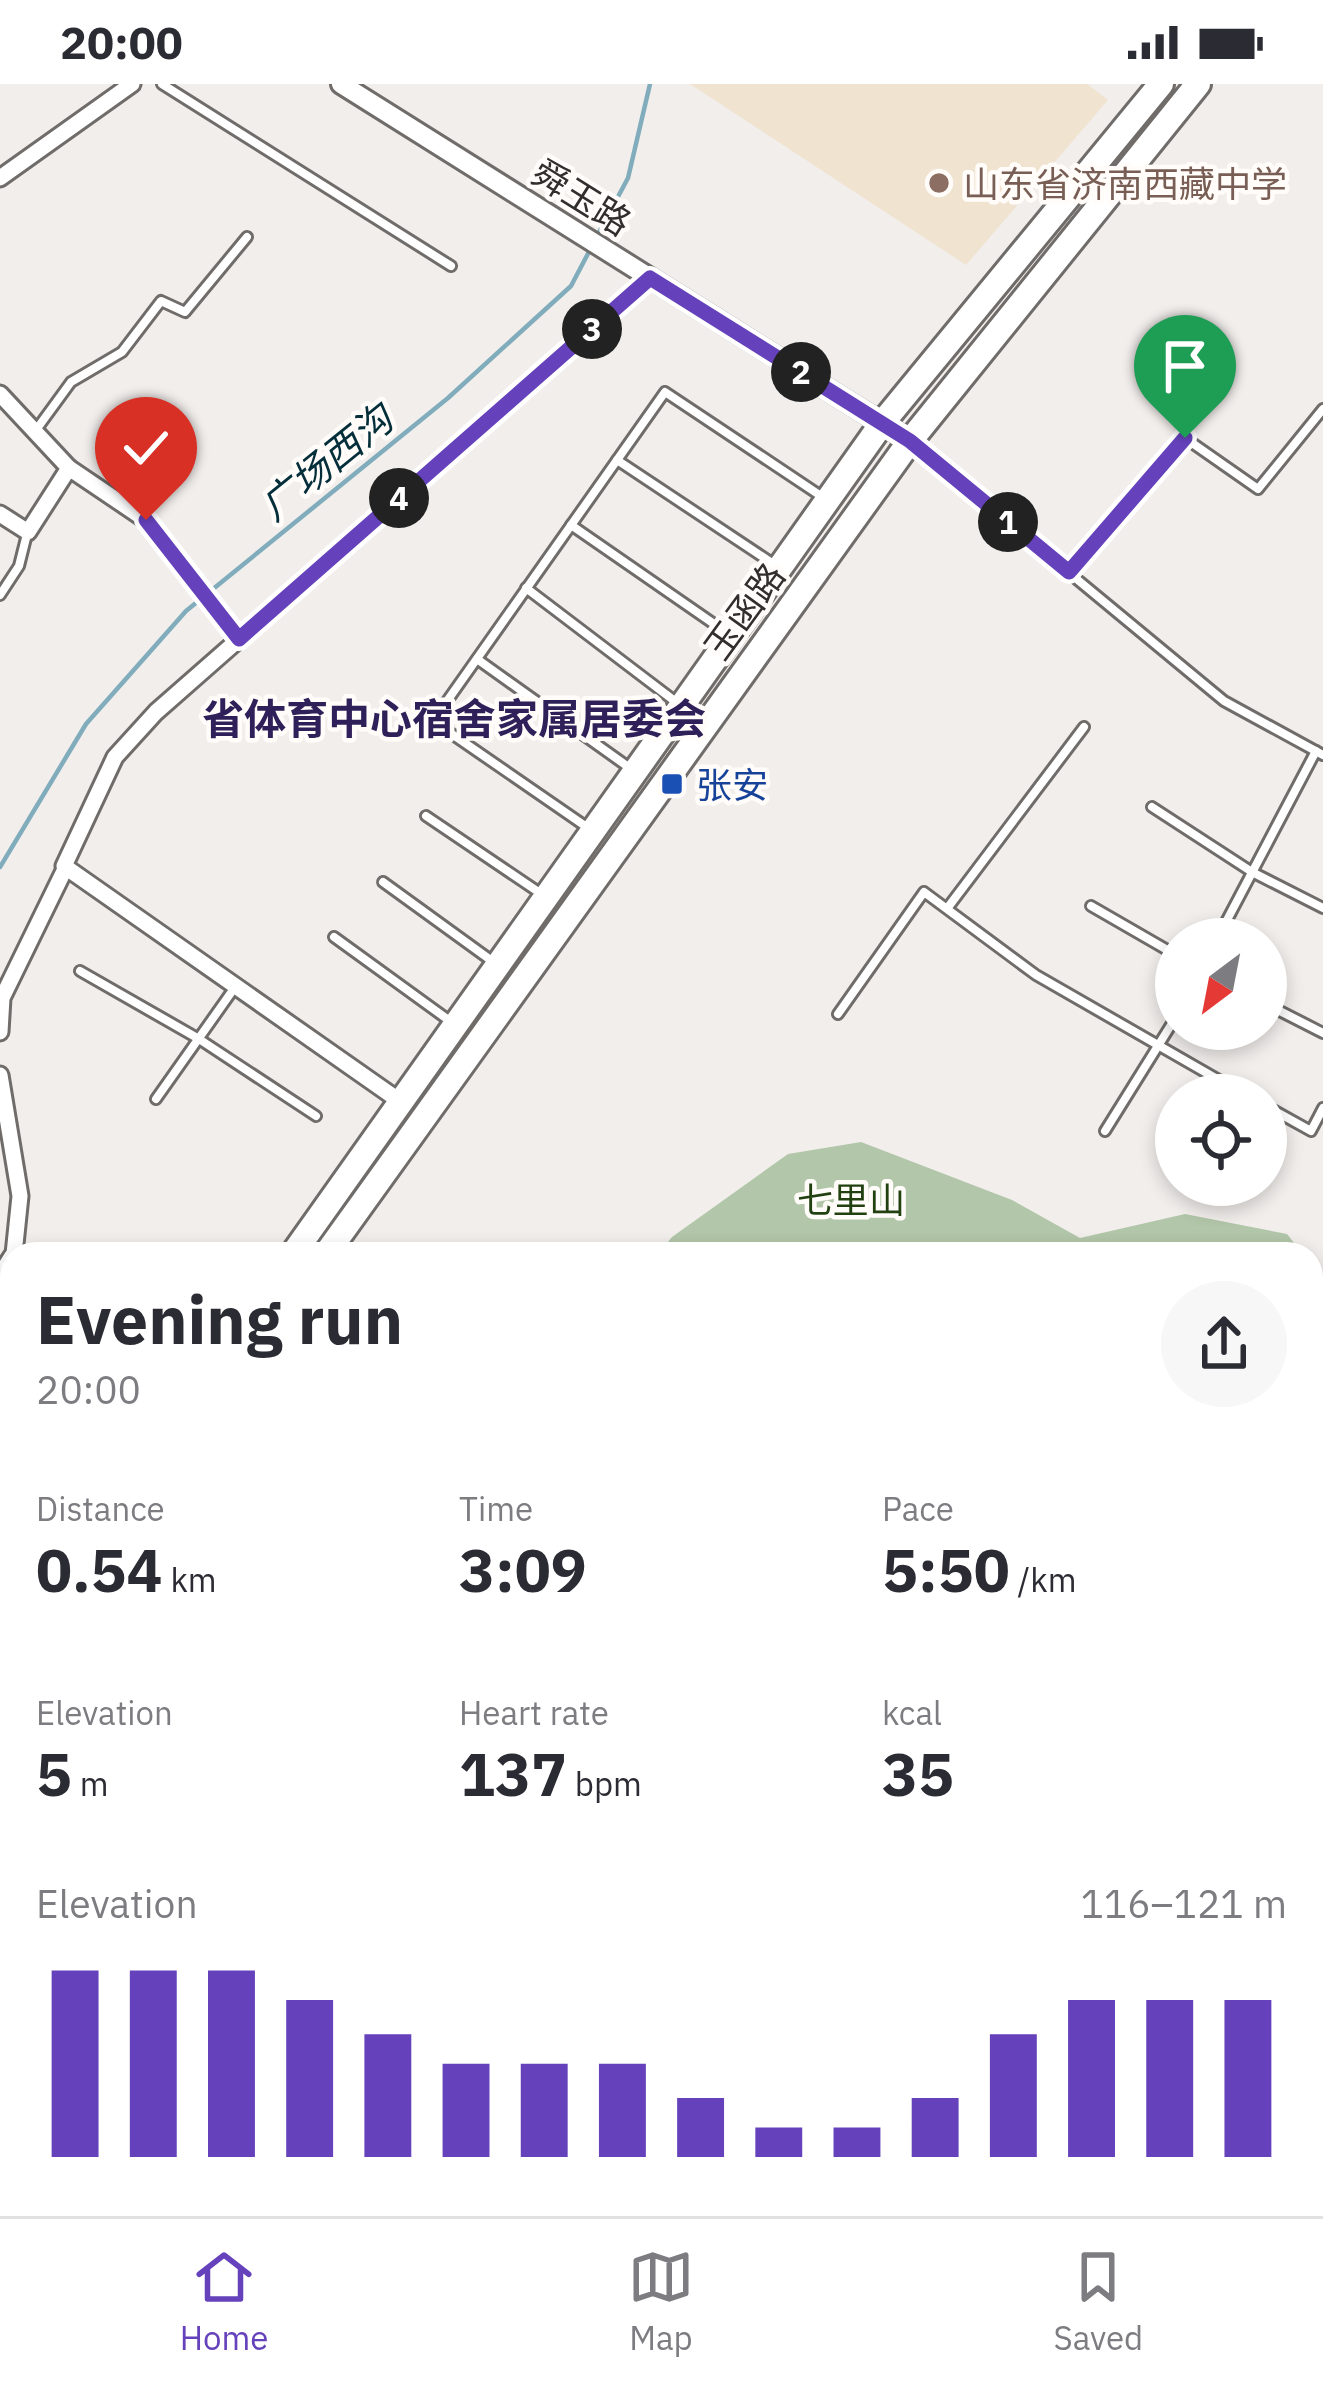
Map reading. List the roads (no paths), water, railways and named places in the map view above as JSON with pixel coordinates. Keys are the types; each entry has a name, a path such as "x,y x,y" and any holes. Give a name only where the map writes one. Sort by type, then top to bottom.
{"main road":[{"name":"玉函路","path":"301,1242 883,422 1161,84"},
{"name":"玉函路","path":"335,1242 910,441 1198,84"}],"street":[{"path":"0,178 132,84"},
{"name":"舜玉路","path":"341,84 910,441"},
{"path":"400,1102 64,866 115,757 156,712 650,278"},
{"path":"0,394 69,468 146,520 239,639"},
{"path":"0,514 28,532 69,468"},
{"path":"0,1032 2,998 64,871"},
{"path":"0,1075 20,1196 15,1242"}],"lane":[{"path":"162,84 451,266"},
{"path":"35,431 71,382 122,352 161,301 185,312 248,237"},
{"path":"593,831 433,721 526,588 665,392 827,500"},
{"path":"1069,572 1185,438 1258,489 1323,409"},
{"path":"910,441 1224,700 1319,753 1228,918"},
{"path":"617,460 779,568"},
{"path":"571,525 731,636"},
{"path":"0,595 19,566 28,532"},
{"path":"526,588 682,706"},
{"path":"476,659 635,772"},
{"path":"949,906 1084,727"},
{"path":"1152,807 1252,872 1323,908"},
{"path":"426,816 546,898"},
{"path":"383,882 498,965"},
{"path":"838,1014 924,892 949,906 1036,975 1155,1047"},
{"path":"1091,906 1155,944"},
{"path":"334,937 455,1025"},
{"path":"80,971 199,1039 316,1116"},
{"path":"156,1099 236,986"},
{"path":"1287,1015 1323,1033"},
{"path":"1105,1131 1158,1050"},
{"path":"1161,1050 1206,1074"},
{"path":"1287,1118 1311,1131 1323,1108"}],"waterway":[{"name":"广场西沟","path":"597,236 628,178 650,84"},
{"name":"广场西沟","path":"0,867 86,724 186,611 448,398 571,286 592,246"}],"place":[{"name":"山东省济南西藏中学","path":"939,183"},
{"name":"张安","path":"672,784"}],"district":[{"name":"省体育中心宿舍家属居委会","path":"454,718"}],"park label":[{"name":"七里山","path":"851,1199"}]}
